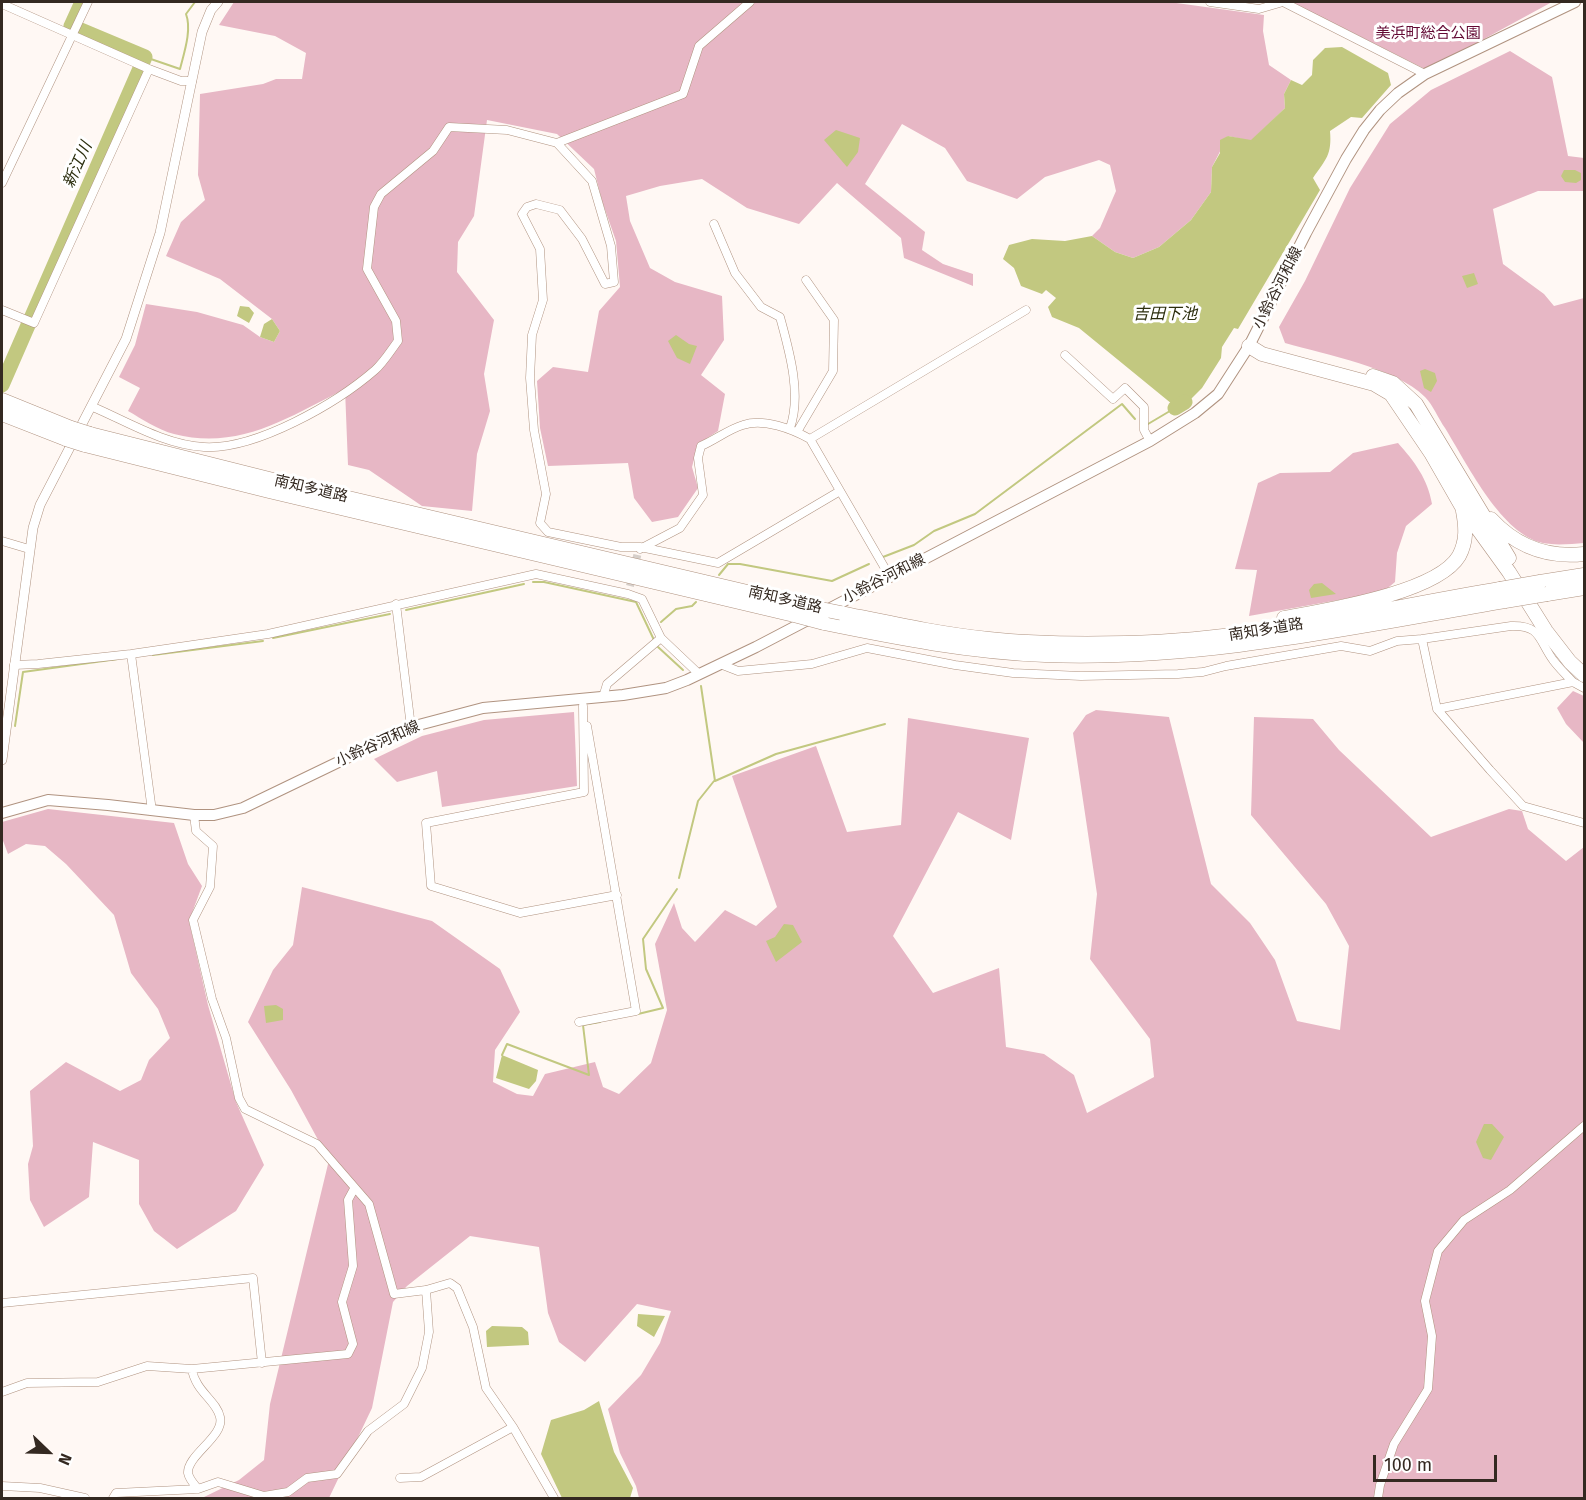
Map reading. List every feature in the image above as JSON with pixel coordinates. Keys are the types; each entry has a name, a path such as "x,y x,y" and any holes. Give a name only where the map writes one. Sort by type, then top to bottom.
{"highway":[{"path":"1249,346 1263,346 1393,383 1416,404 1550,624 1570,652 1584,664"},
{"path":"1249,346 1262,354 1374,384 1391,394 1431,453 1462,507 1509,572 1561,651 1577,670 1579,679"},
{"name":"南知多道路","path":"2,399 69,434"},
{"name":"南知多道路","path":"2,414 269,491 824,623 916,642 988,651 1084,656 1185,651 1294,637 1547,592 1584,588"},
{"name":"南知多道路","path":"87,439 841,613 918,629 989,639 1127,643 1223,637 1506,599"},
{"path":"1478,503 1504,532 1521,543 1538,551 1556,554 1584,554"},
{"path":"1223,637 1231,628 1364,601 1433,579 1458,557 1465,541 1466,525 1462,507"},
{"name":"南知多道路","path":"1547,592 1584,575"},
{"path":"1547,592 1584,598"}],"main road":[{"name":"小鈴谷河和線","path":"2,813 48,800 194,815 214,815 243,808 411,727 483,708 583,702 666,688 720,664 891,577 1150,441 1195,413 1218,394 1249,346 1316,213 1364,130 1380,110 1398,93 1425,74 1575,2"}],"street":[{"path":"2,183 88,2"},
{"path":"2,760 33,528 40,506 126,339 160,233 202,32 211,10 218,2"},
{"path":"93,406 168,440 204,447 240,444 284,426 340,398 377,368 398,341 396,321 367,269 374,207 381,194 433,151 449,127 507,130 557,142 683,94 699,46 750,2"},
{"path":"1210,2 1259,9 1283,2 1425,74"},
{"path":"2,4 148,68 182,81 192,81"},
{"path":"2,310 34,323 148,68"},
{"path":"557,142 592,181 611,246 614,282 605,284 582,239 560,210 536,204 527,207 522,214 540,249 543,300 532,335 530,378 534,430 546,494 540,523 548,532 621,548 717,563 840,491"},
{"path":"714,224 735,273 761,307 780,317 794,368 793,430"},
{"path":"793,430 834,371 834,320 806,279"},
{"path":"810,439 1026,310"},
{"path":"1065,355 1113,399 1125,388 1142,403 1145,410 1144,430 1150,441"},
{"path":"639,550 680,528 703,495 698,458 701,446 744,424 774,424 810,439 891,577"},
{"path":"2,541 29,549"},
{"path":"14,665 131,654 268,634 537,574 629,590 642,599 661,638 699,674"},
{"path":"396,604 411,727"},
{"path":"720,664 738,671 812,664 867,648 1013,673 1081,676 1178,674 1203,672 1341,646 1370,651 1397,641 1525,626 1533,630 1553,661 1579,679 1584,688"},
{"path":"603,697 607,684 661,638"},
{"path":"1422,639 1437,709 1523,806 1584,823"},
{"path":"131,654 152,811"},
{"path":"1437,709 1579,679"},
{"path":"579,1022 636,1011 583,702"},
{"path":"583,702 584,792 426,823 431,886 520,913 617,895"},
{"path":"194,815 196,831 213,846 210,887 193,920 212,999 226,1038 239,1098 245,1109 317,1144 369,1204 394,1294 426,1290 450,1283 457,1287 473,1327 486,1388 513,1426 554,1498"},
{"path":"1378,1498 1394,1444 1428,1389 1432,1336 1425,1301 1438,1251 1464,1220 1509,1190 1584,1126"},
{"path":"2,1392 27,1383 98,1382 147,1366 192,1369 348,1354 353,1344 342,1302 353,1266 348,1200 354,1189"},
{"path":"2,1303 253,1278 262,1364"},
{"path":"113,1498 116,1493 198,1489 218,1482 264,1496 288,1492 307,1478 336,1474 368,1431 404,1404 422,1368 429,1332 426,1290"},
{"path":"192,1369 193,1379 220,1416 220,1426 189,1467 188,1476 198,1489"},
{"path":"400,1478 421,1477 513,1426"},
{"path":"2,1486 39,1488 85,1498"}],"green space":[{"path":"234,2 1169,2 1264,15 1263,31 1269,65 1291,80 1284,94 1285,108 1251,141 1228,136 1212,167 1211,192 1191,220 1159,247 1133,258 1115,252 1092,236 1100,228 1116,191 1110,165 1099,160 1045,177 1017,199 967,181 945,148 902,124 865,184 925,232 922,250 943,264 973,274 973,286 904,258 901,238 837,183 799,224 747,208 702,179 660,186 626,196 630,221 650,268 675,282 722,296 724,340 701,375 725,394 718,431 698,444 692,467 698,488 678,517 652,522 634,498 628,463 548,466 540,428 537,381 553,367 588,372 599,311 620,287 616,241 594,169 557,134 487,120 474,216 458,242 457,272 494,320 484,374 490,411 477,454 472,511 422,506 369,470 348,465 345,389 263,428 242,435 220,438 198,438 174,434 128,411 140,388 119,377 135,345 146,304 197,312 243,325 260,337 274,342 280,331 272,319 220,279 166,256 181,222 205,200 198,175 200,94 263,84 276,79 302,79 306,53 275,36 219,25"},
{"name":"美浜町総合公園","path":"1291,2 1552,2 1427,70"},
{"path":"1510,51 1552,77 1568,156 1584,158 1584,191 1538,191 1493,209 1503,264 1544,294 1554,306 1584,298 1584,543 1544,543 1524,535 1497,510 1473,476 1425,397 1412,387 1378,370 1285,343 1279,327 1305,281 1350,188 1390,124 1431,90"},
{"path":"1398,443 1420,471 1432,504 1406,526 1397,553 1395,582 1383,592 1249,616 1257,570 1235,569 1258,483 1280,473 1330,472 1353,453"},
{"path":"1573,691 1584,696 1584,743 1566,724 1557,708"},
{"path":"1096,710 1169,717 1211,884 1250,923 1275,960 1297,1021 1340,1030 1349,946 1326,904 1251,815 1254,717 1313,719 1339,750 1431,837 1509,809 1522,811 1528,829 1566,861 1584,847 1584,1498 639,1498 636,1486 620,1453 608,1409 641,1375 660,1343 671,1311 637,1304 585,1362 559,1342 548,1313 539,1247 470,1236 407,1286 393,1302 372,1408 329,1498 202,1498 239,1480 264,1460 270,1404 329,1160 291,1090 248,1022 273,970 293,945 302,887 432,921 500,969 520,1012 495,1050 493,1082 517,1094 533,1096 545,1074 595,1062 603,1087 619,1094 651,1063 667,1010 655,944 674,903 682,928 695,942 725,910 756,926 777,907 732,776 816,746 847,832 901,825 908,718 1029,738 1011,840 958,812 893,936 933,993 999,968 1006,1047 1044,1054 1074,1075 1087,1113 1154,1077 1150,1039 1090,959 1097,894 1073,733 1086,715"},
{"path":"574,712 577,786 442,807 437,771 397,782 374,759 422,736 484,720"},
{"path":"48,809 174,823 188,864 202,886 189,921 208,1005 236,1102 264,1165 236,1211 177,1249 154,1231 139,1204 139,1160 93,1142 89,1197 44,1227 30,1200 28,1164 33,1146 30,1091 66,1062 120,1091 141,1080 149,1060 170,1038 158,1009 131,973 114,915 66,864 45,846 26,844 8,854 2,838 2,822"}],"water":[{"name":"吉田下池","path":"1342,47 1388,73 1391,85 1362,118 1351,117 1330,131 1329,151 1313,178 1320,190 1238,329 1234,328 1222,347 1221,358 1202,388 1186,404 1183,400 1172,404 1079,328 1052,317 1048,307 1056,298 1046,290 1042,294 1021,286 1014,268 1003,259 1009,245 1032,239 1065,241 1092,236 1115,252 1133,258 1159,247 1191,220 1211,192 1212,167 1220,153 1220,140 1228,136 1251,140 1285,108 1284,94 1291,80 1302,85 1312,75 1313,60 1325,48"},
{"path":"836,130 860,138 858,152 847,167 824,140"},
{"path":"1564,170 1575,170 1581,173 1581,180 1576,183 1565,182 1561,176"},
{"path":"1474,273 1478,284 1467,288 1462,276"},
{"path":"240,306 249,307 254,313 249,323 237,316"},
{"path":"272,319 280,331 274,342 260,337 264,324"},
{"path":"676,335 689,344 697,346 690,364 677,358 668,341"},
{"path":"1425,369 1435,373 1437,381 1431,392 1424,388 1420,371"},
{"path":"1322,583 1336,594 1311,598 1309,590 1314,584"},
{"path":"784,924 793,925 802,942 776,962 766,941 775,937"},
{"path":"276,1005 283,1009 283,1020 266,1023 264,1006"},
{"path":"502,1055 538,1070 536,1081 529,1089 496,1078"},
{"path":"1484,1124 1492,1124 1504,1137 1491,1160 1483,1158 1476,1142"},
{"path":"638,1314 665,1316 654,1337 637,1326"},
{"path":"492,1326 522,1327 528,1332 529,1345 487,1347 486,1331"},
{"path":"599,1401 614,1452 633,1488 630,1498 562,1498 541,1454 551,1420 584,1410"}],"waterway":[{"name":"新江川","path":"2,385 145,57 71,26 82,2"},
{"path":"145,57 180,69 188,34 186,14 195,2"},
{"path":"1175,408 1185,402"},
{"path":"883,557 914,545 934,531 975,514 1122,404 1135,419"},
{"path":"1148,424 1175,408"},
{"path":"719,575 728,564 740,564 832,581 869,564"},
{"path":"533,582 544,582 636,602 654,640"},
{"path":"406,610 524,584"},
{"path":"661,622 676,609 692,606 696,602"},
{"path":"273,638 390,614"},
{"path":"153,655 263,641"},
{"path":"658,647 683,670"},
{"path":"15,726 23,672 118,659"},
{"path":"701,686 715,781 776,754 885,724"},
{"path":"679,878 698,801 714,781"},
{"path":"638,1014 663,1008 646,969 643,939 677,889"},
{"path":"502,1055 507,1044 589,1075 583,1025 600,1022"}],"tunnel":[{"path":"630,586 638,552"}]}
